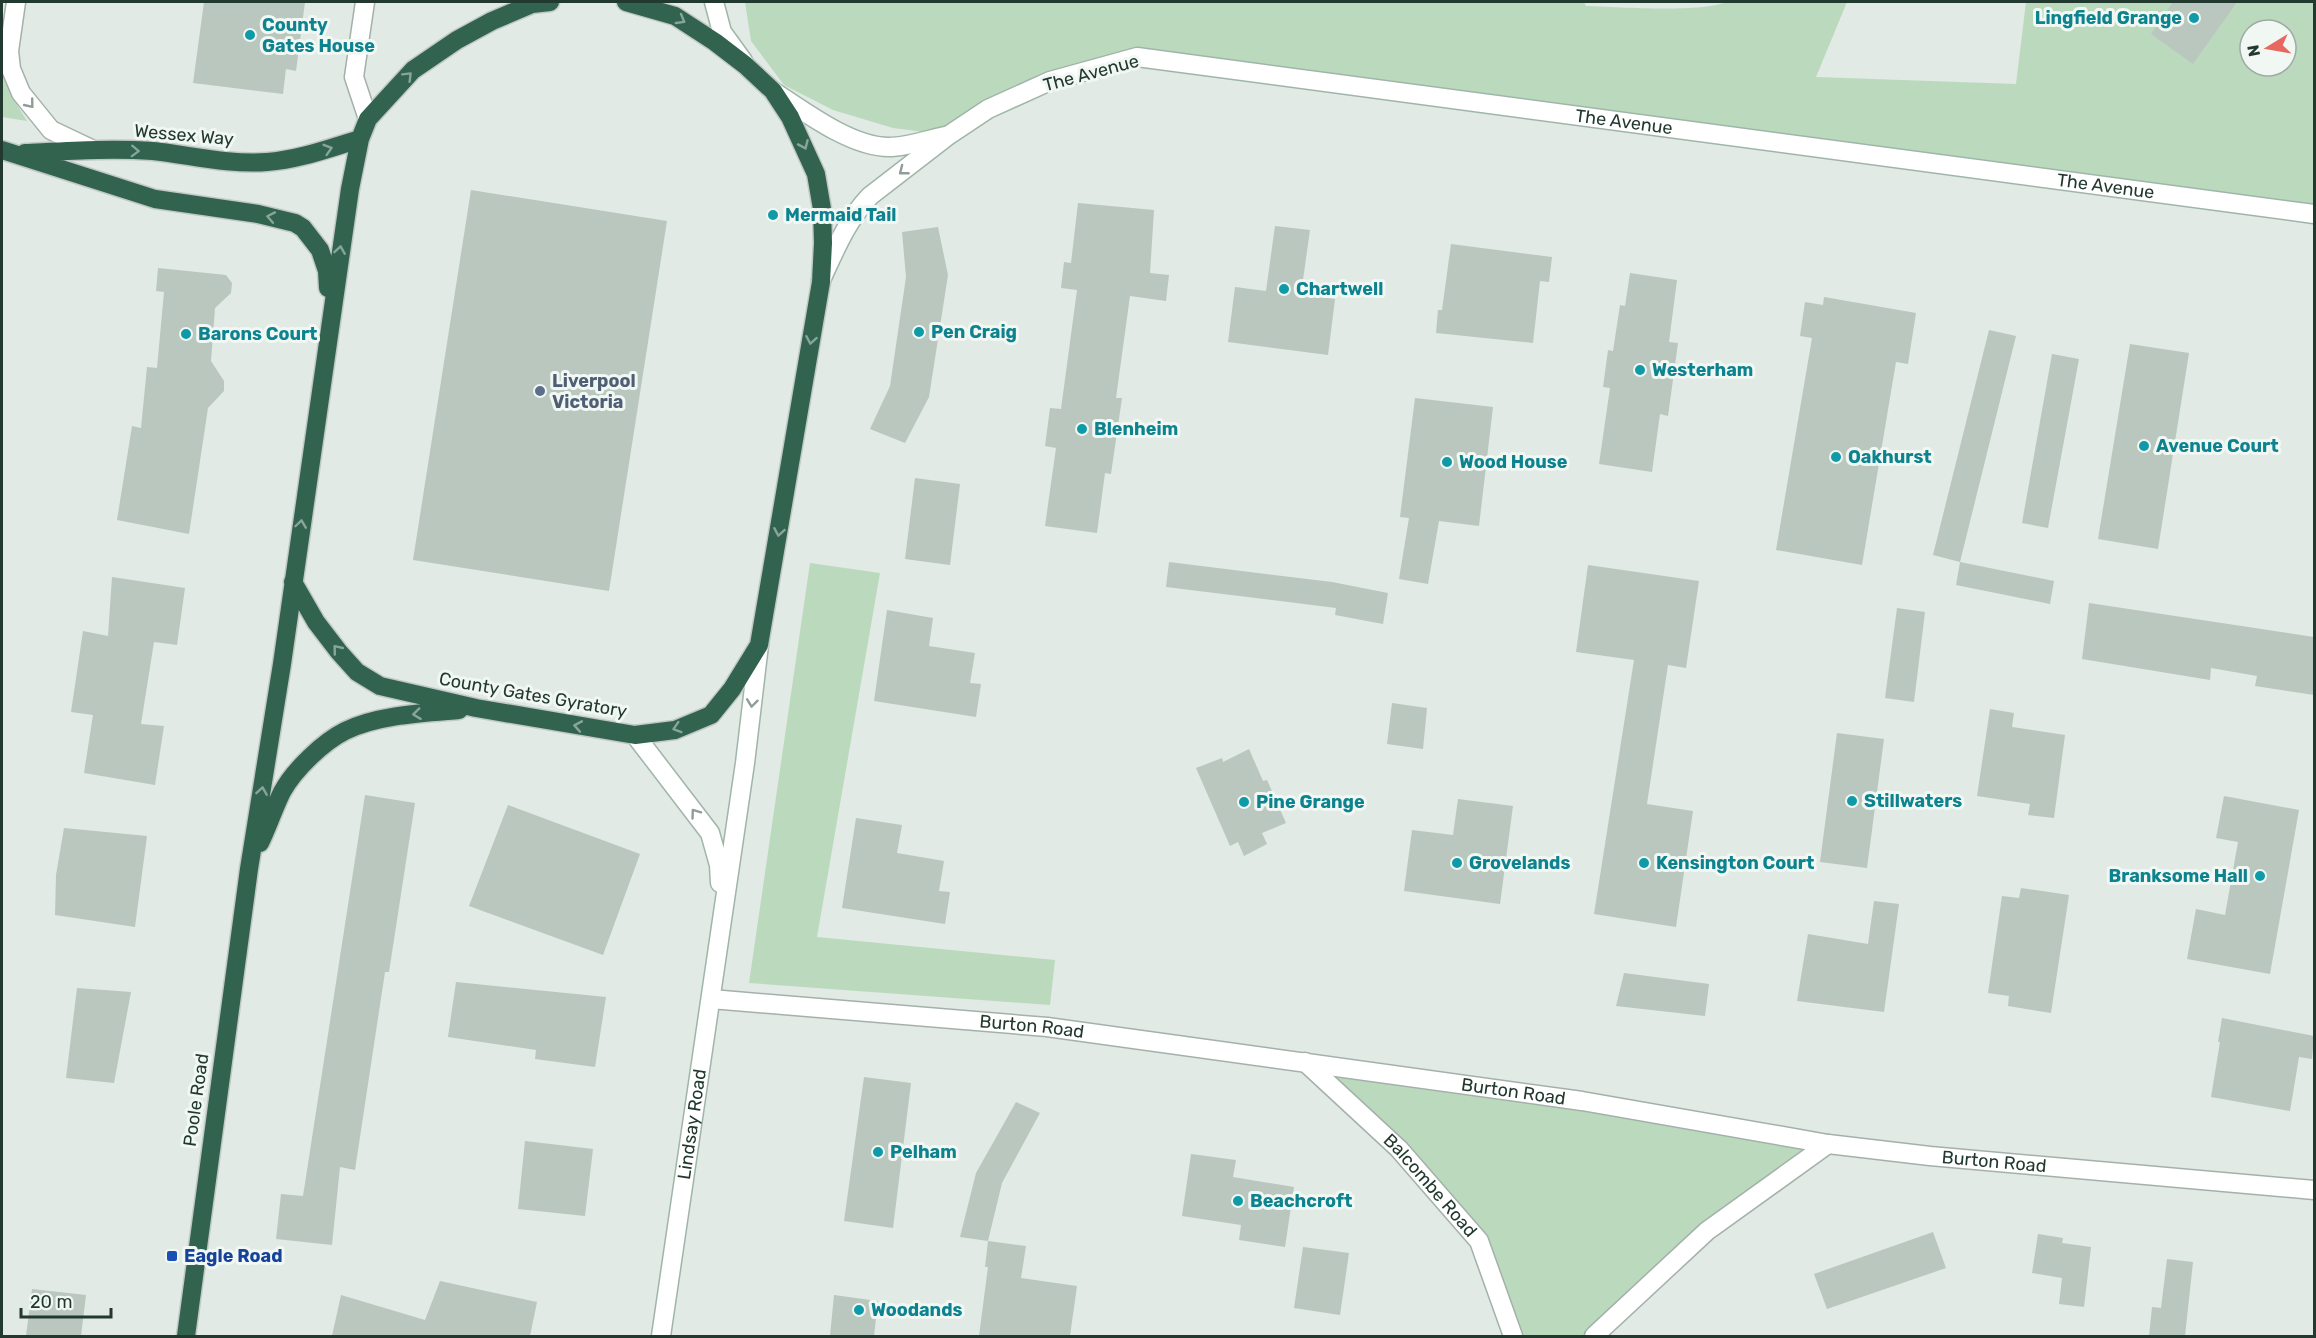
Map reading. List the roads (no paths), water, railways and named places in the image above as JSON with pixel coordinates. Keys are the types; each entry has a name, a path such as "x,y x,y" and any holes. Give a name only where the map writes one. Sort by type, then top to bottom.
{"highway":[{"path":"293,582 350,189 360,139 368,119 412,70 457,39 532,4 550,2"},
{"name":"County Gates Gyratory","path":"293,582 316,622 357,672 380,686 476,708 635,735 675,730 711,715 732,689 759,645 821,282 824,243 822,209 816,174 790,117 773,91 745,65 675,16 626,2"},
{"name":"Wessex Way","path":"8,152 91,149 151,151 232,161 266,162 313,153 360,139"},
{"path":"8,152 155,200 280,218 303,228 320,250 327,271 329,329"},
{"name":"Poole Road","path":"186,1336 249,869 293,582"},
{"name":"Poole Road","path":"249,869 283,791 310,757 345,731 411,714 476,708"}],"street":[{"path":"16,2 9,51 11,69 21,93 51,130 91,149"},
{"path":"365,2 354,77 368,119"},
{"path":"714,2 722,32 745,65"},
{"name":"The Avenue","path":"821,282 840,237 861,206 870,196 949,135 988,110 1050,81 1137,57 2314,214"},
{"name":"The Avenue","path":"773,91 850,138 869,146 893,147 949,135"},
{"name":"Lindsay Road","path":"661,1336 745,763 759,645"},
{"name":"Lindsay Road","path":"635,735 710,833 719,865 722,912"},
{"name":"Burton Road","path":"711,999 1047,1027 1582,1101 1828,1144 1930,1156 2314,1190"},
{"name":"Balcombe Road","path":"1305,1062 1399,1149 1479,1241 1513,1336"},
{"path":"1593,1336 1707,1231 1828,1144"}],"place":[{"name":"Lingfield Grange","path":"2194,18"},
{"name":"County Gates House","path":"250,35"},
{"name":"Mermaid Tail","path":"773,215"},
{"name":"Chartwell","path":"1284,289"},
{"name":"Pen Craig","path":"919,332"},
{"name":"Barons Court","path":"186,334"},
{"name":"Westerham","path":"1640,370"},
{"name":"Liverpool Victoria","path":"540,391"},
{"name":"Blenheim","path":"1082,429"},
{"name":"Avenue Court","path":"2144,446"},
{"name":"Oakhurst","path":"1836,457"},
{"name":"Wood House","path":"1447,462"},
{"name":"Stillwaters","path":"1852,801"},
{"name":"Pine Grange","path":"1244,802"},
{"name":"Grovelands","path":"1457,863"},
{"name":"Kensington Court","path":"1644,863"},
{"name":"Branksome Hall","path":"2260,876"},
{"name":"Pelham","path":"878,1152"},
{"name":"Beachcroft","path":"1238,1201"},
{"name":"Eagle Road","path":"172,1256"},
{"name":"Woodands","path":"859,1310"}]}
